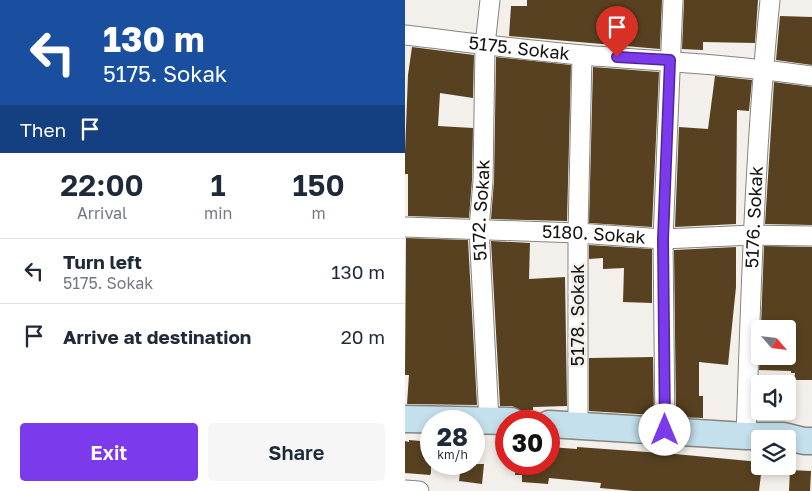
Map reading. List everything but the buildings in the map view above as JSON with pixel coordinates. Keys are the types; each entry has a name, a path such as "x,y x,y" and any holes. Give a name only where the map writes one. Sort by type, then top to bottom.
{"main road":[{"path":"405,419 495,421"},
{"path":"560,425 805,438"}],"street":[{"name":"5172. Sokak","path":"490,0 485,45 483,181 479,229 499,410"},
{"path":"665,430 663,239 673,0"},
{"name":"5176. Sokak","path":"746,436 753,235 763,69 770,0"},
{"name":"5175. Sokak","path":"405,35 581,55 670,60 812,76"},
{"name":"5178. Sokak","path":"578,426 578,233 581,55"},
{"name":"5180. Sokak","path":"405,227 578,233 663,239 753,235 812,236"},
{"path":"405,490 419,491"}],"route":[{"path":"617,57 670,60 663,239 665,430"}]}
